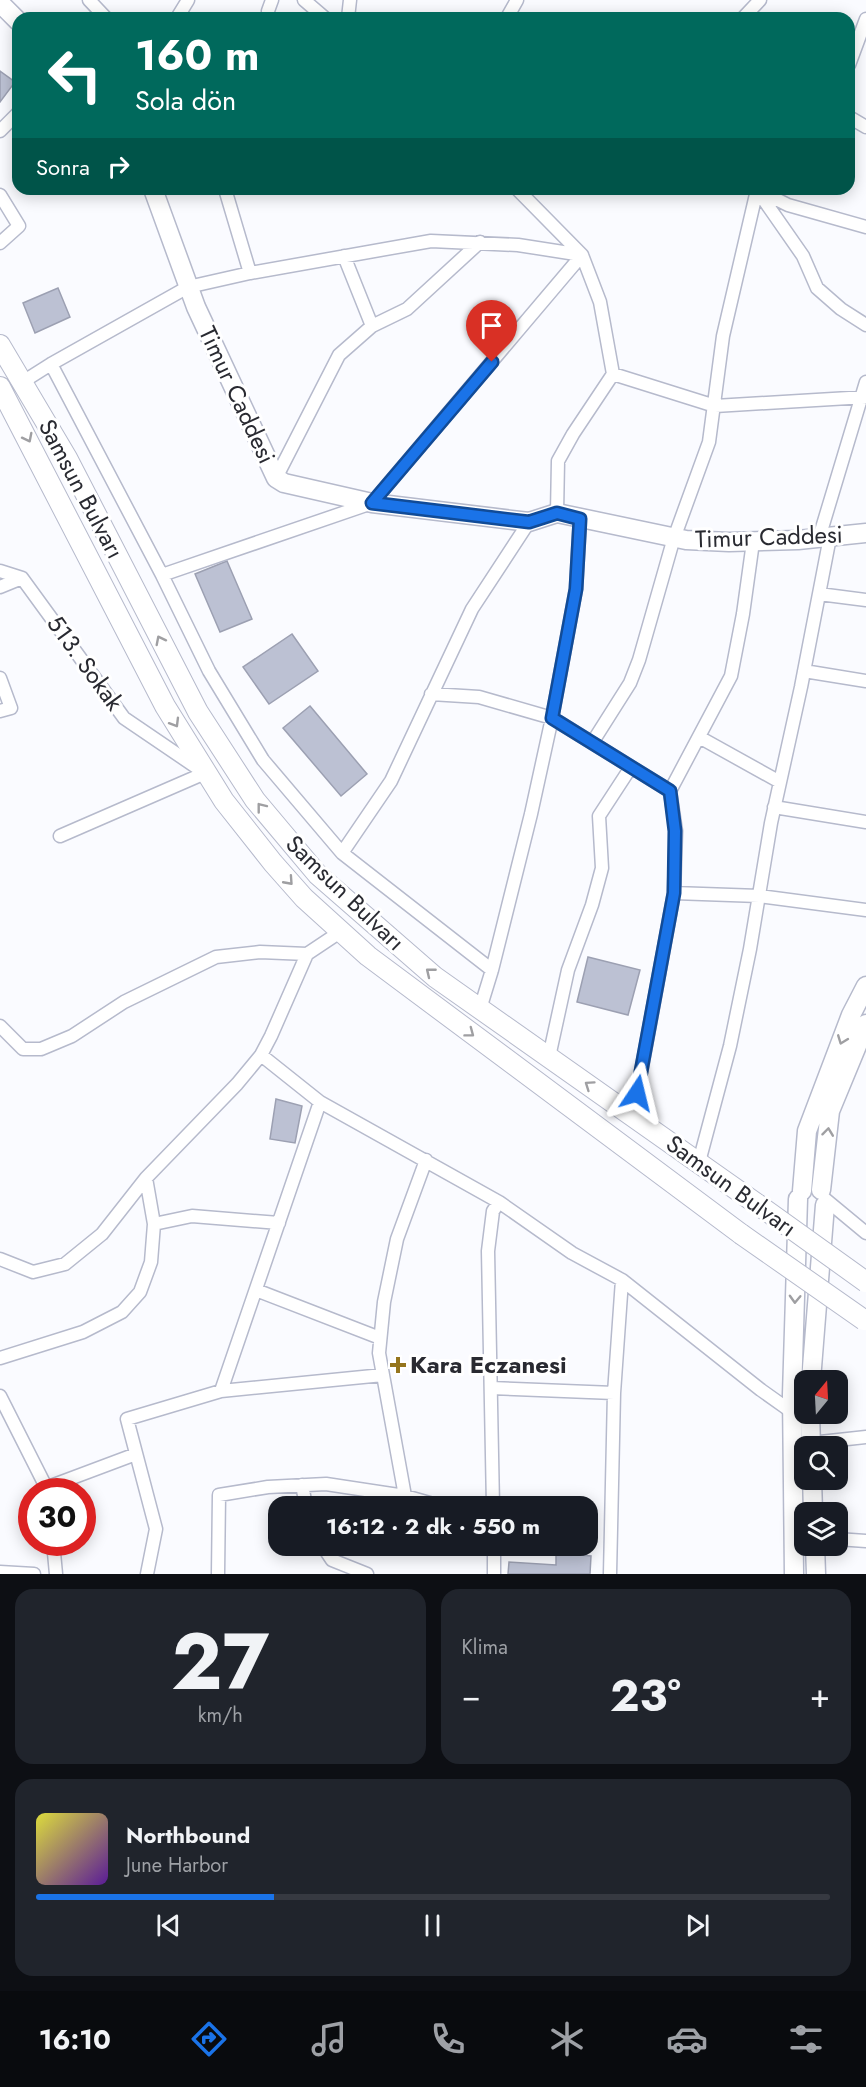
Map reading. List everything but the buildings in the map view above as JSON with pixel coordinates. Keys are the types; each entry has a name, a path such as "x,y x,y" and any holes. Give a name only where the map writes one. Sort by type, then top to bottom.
{"main road":[{"path":"0,337 18,376"},
{"name":"Samsun Bulvarı","path":"0,345 67,458 198,712 255,800 318,875 435,977 699,1162 866,1283"},
{"path":"0,387 165,706 224,801 304,898 340,932 412,990 741,1234 865,1320"},
{"path":"0,394 12,410"}],"street":[{"path":"90,0 101,12"},
{"path":"304,0 318,12"},
{"path":"0,3 12,15"},
{"path":"855,49 866,19"},
{"path":"0,131 12,120"},
{"path":"0,195 19,226 0,243"},
{"name":"Timur Caddesi","path":"155,195 188,287 276,478 284,483 372,503 529,522 557,513 674,538 753,542 866,533"},
{"path":"227,195 250,273"},
{"path":"523,195 582,255 600,302 613,374 558,461 557,513"},
{"path":"592,743 630,683 639,660 674,538 709,442 723,336 756,195"},
{"path":"761,195 803,256 817,288 841,309 866,325"},
{"path":"768,195 788,206 866,227"},
{"path":"18,376 51,364 188,287 250,273 431,241 518,245 582,255"},
{"path":"276,478 339,355 372,326 407,309 480,242"},
{"path":"162,575 372,503 582,255"},
{"path":"344,256 372,326"},
{"path":"51,364 162,575 209,671 263,760 342,853 492,970"},
{"path":"613,374 715,406 864,397"},
{"path":"699,1162 730,1046 774,807 819,594 825,537 864,397 866,382"},
{"path":"480,1009 531,814 552,718 576,589 580,519"},
{"path":"342,853 391,781 418,728 431,694 472,609 529,522"},
{"path":"633,1116 674,893 675,831 670,791 731,676 753,542"},
{"path":"0,571 22,578"},
{"path":"0,587 22,578"},
{"name":"513. Sokak","path":"22,578 124,718 205,773"},
{"path":"819,594 866,600"},
{"path":"804,671 866,681"},
{"path":"0,678 11,708 0,711"},
{"path":"431,694 479,697 552,718 670,791"},
{"path":"699,737 780,782"},
{"path":"549,1057 567,970 592,905 602,868 599,816 631,767"},
{"path":"60,836 205,773"},
{"path":"774,807 866,822"},
{"path":"674,893 759,896 866,910"},
{"path":"0,1259 33,1272 65,1264 102,1234 146,1178 237,1084 261,1055 306,954 340,932"},
{"path":"0,1026 23,1049 41,1049 72,1036 124,1002 216,957 260,952 306,954"},
{"path":"801,1370 800,1195 807,1131 851,1015 866,986"},
{"path":"812,1370 830,1111 866,1023"},
{"path":"261,1055 320,1102 499,1202 572,1253 622,1280 761,1390 794,1408"},
{"path":"221,1391 320,1102"},
{"path":"218,1574 219,1495 268,1487 326,1484 405,1496 379,1353 384,1302 397,1239 426,1160"},
{"path":"0,1358 83,1332 122,1312 140,1292 151,1262 154,1224 146,1178"},
{"path":"800,1195 810,1187 866,1233"},
{"path":"493,1496 488,1251 493,1211 499,1202"},
{"path":"154,1224 192,1216 279,1223"},
{"path":"610,1574 614,1392 622,1280"},
{"path":"256,1290 380,1338"},
{"path":"147,1574 156,1529 127,1419 221,1391 383,1375"},
{"path":"491,1388 614,1392"},
{"path":"0,1396 42,1478"},
{"path":"794,1574 800,1424"},
{"path":"848,1440 866,1437"},
{"path":"76,1478 136,1454"},
{"path":"302,1485 304,1496"},
{"path":"848,1540 866,1541"},
{"path":"54,1556 56,1574"},
{"path":"329,1556 332,1560 367,1574"},
{"path":"494,1556 494,1574"},
{"path":"815,1556 816,1574"},
{"path":"0,1572 34,1574"}],"place":[{"name":"Kara Eczanesi","path":"398,1365"}],"route":[{"path":"492,362 372,503 529,522 557,513 580,519 576,589 552,718 670,791 675,831 674,893 637,1093"}]}
